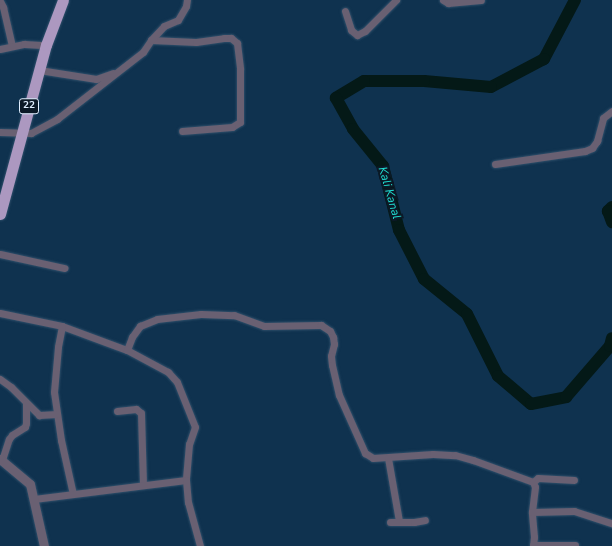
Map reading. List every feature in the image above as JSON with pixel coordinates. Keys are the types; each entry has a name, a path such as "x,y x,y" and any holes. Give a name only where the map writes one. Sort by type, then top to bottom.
{"highway":[{"name":"22","path":"0,214 46,44 63,0"}],"street":[{"path":"0,132 31,133 57,119 143,52 151,40 164,26 178,20 186,6 187,0"},
{"path":"345,12 351,30 357,35 365,31 396,0"},
{"path":"442,0 448,3 481,0"},
{"path":"0,1 3,7 12,46"},
{"path":"151,40 196,42 231,38 237,43 240,69 240,122 232,127 182,131"},
{"path":"0,49 24,44 46,44"},
{"path":"39,70 96,79 120,71"},
{"path":"495,164 585,151 592,148 597,141 603,118 612,111"},
{"path":"0,254 64,268"},
{"path":"0,313 62,326 127,350 168,372 177,382 195,428 189,444 186,480 188,502 200,546"},
{"path":"127,350 132,337 140,326 157,319 201,314 234,315 264,326 315,324 326,327 330,332 334,344 332,365 339,394 361,446 369,456 388,458 400,455 422,453 455,455 533,482"},
{"path":"62,326 54,376 54,392 61,440 73,494"},
{"path":"0,379 11,387 39,415 57,414"},
{"path":"26,403 25,427 12,434 1,460 30,484 44,546"},
{"path":"117,411 136,409 141,413 143,485"},
{"path":"388,458 399,522"},
{"path":"533,482 538,478 574,480"},
{"path":"34,499 186,480"},
{"path":"533,482 535,487 532,512 534,537 533,546 575,545"},
{"path":"532,512 574,511 612,523"},
{"path":"390,522 414,522 425,520"}],"waterway":[{"name":"Kali Kanal","path":"575,0 544,59 491,87 424,81 364,81 336,98 353,129 383,166 399,230 424,279 467,314 498,376 531,404 566,397 610,346 612,338"},
{"name":"Kali Kanal","path":"612,207 608,211 612,222"}]}
